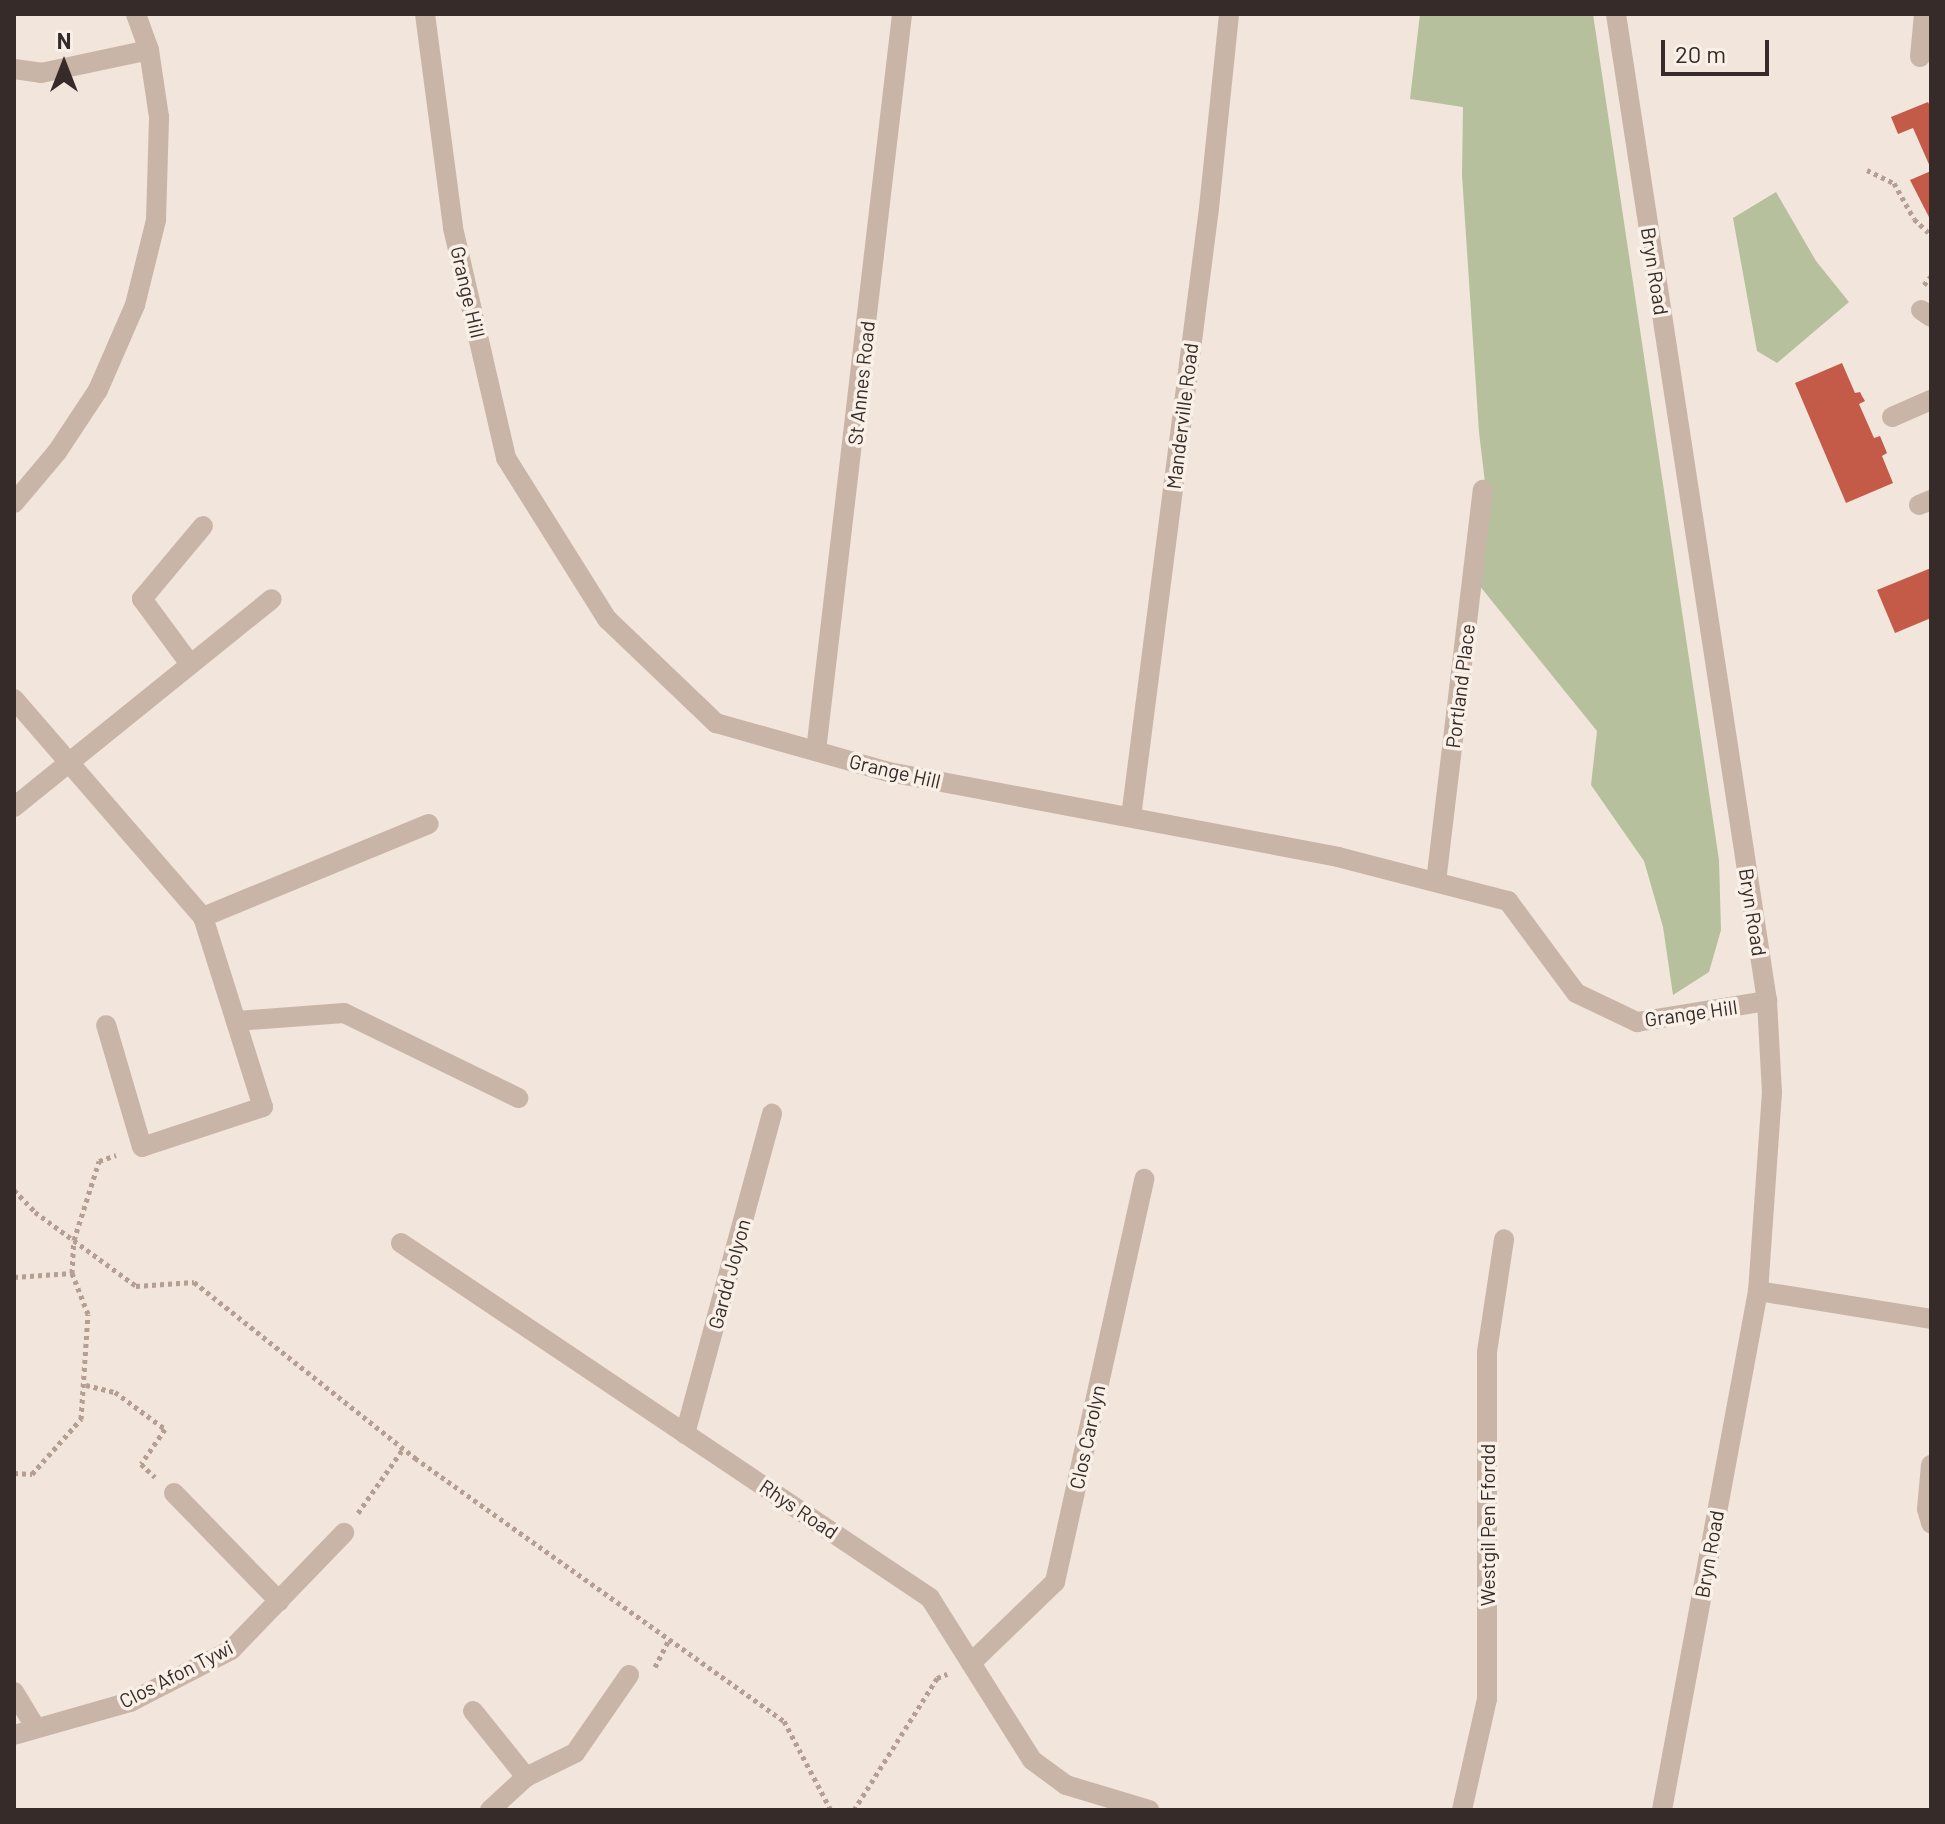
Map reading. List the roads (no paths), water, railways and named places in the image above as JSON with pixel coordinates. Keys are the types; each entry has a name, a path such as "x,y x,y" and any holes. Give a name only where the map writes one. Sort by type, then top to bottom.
{"street":[{"path":"14,503 57,452 98,390 135,305 156,220 159,117 149,50 136,14"},
{"name":"Grange Hill","path":"425,14 453,228 506,458 607,619 716,723 889,772 1338,857 1508,901 1576,993 1637,1022 1767,1001"},
{"name":"St Annes Road","path":"816,751 902,14"},
{"name":"Manderville Road","path":"1131,817 1209,208 1229,14"},
{"name":"Bryn Road","path":"1616,14 1767,1001 1772,1092 1758,1291 1662,1810"},
{"path":"1920,57 1924,14"},
{"path":"14,69 41,73 149,50"},
{"path":"1892,417 1931,400"},
{"name":"Portland Place","path":"1436,882 1483,490"},
{"path":"190,664 142,599 203,526"},
{"path":"14,807 272,599"},
{"path":"14,699 203,917 263,1107 142,1147 106,1025"},
{"path":"203,917 429,824"},
{"path":"236,1021 344,1013 518,1098"},
{"name":"Gardd Jolyon","path":"685,1434 772,1114"},
{"name":"Clos Carolyn","path":"971,1663 1055,1582 1144,1179"},
{"name":"Westgil Pen Ffordd","path":"1462,1810 1487,1699 1487,1352 1504,1239"},
{"name":"Rhys Road","path":"401,1243 930,1598 1032,1760 1066,1785 1149,1810"},
{"path":"1758,1291 1931,1319"},
{"path":"1931,1465 1927,1509 1931,1523"},
{"path":"174,1493 279,1601"},
{"name":"Clos Afon Tywi","path":"14,1735 130,1702 231,1650 344,1533"},
{"path":"490,1810 526,1777 575,1753 629,1675"},
{"path":"14,1692 36,1728"},
{"path":"473,1711 526,1777"}]}
